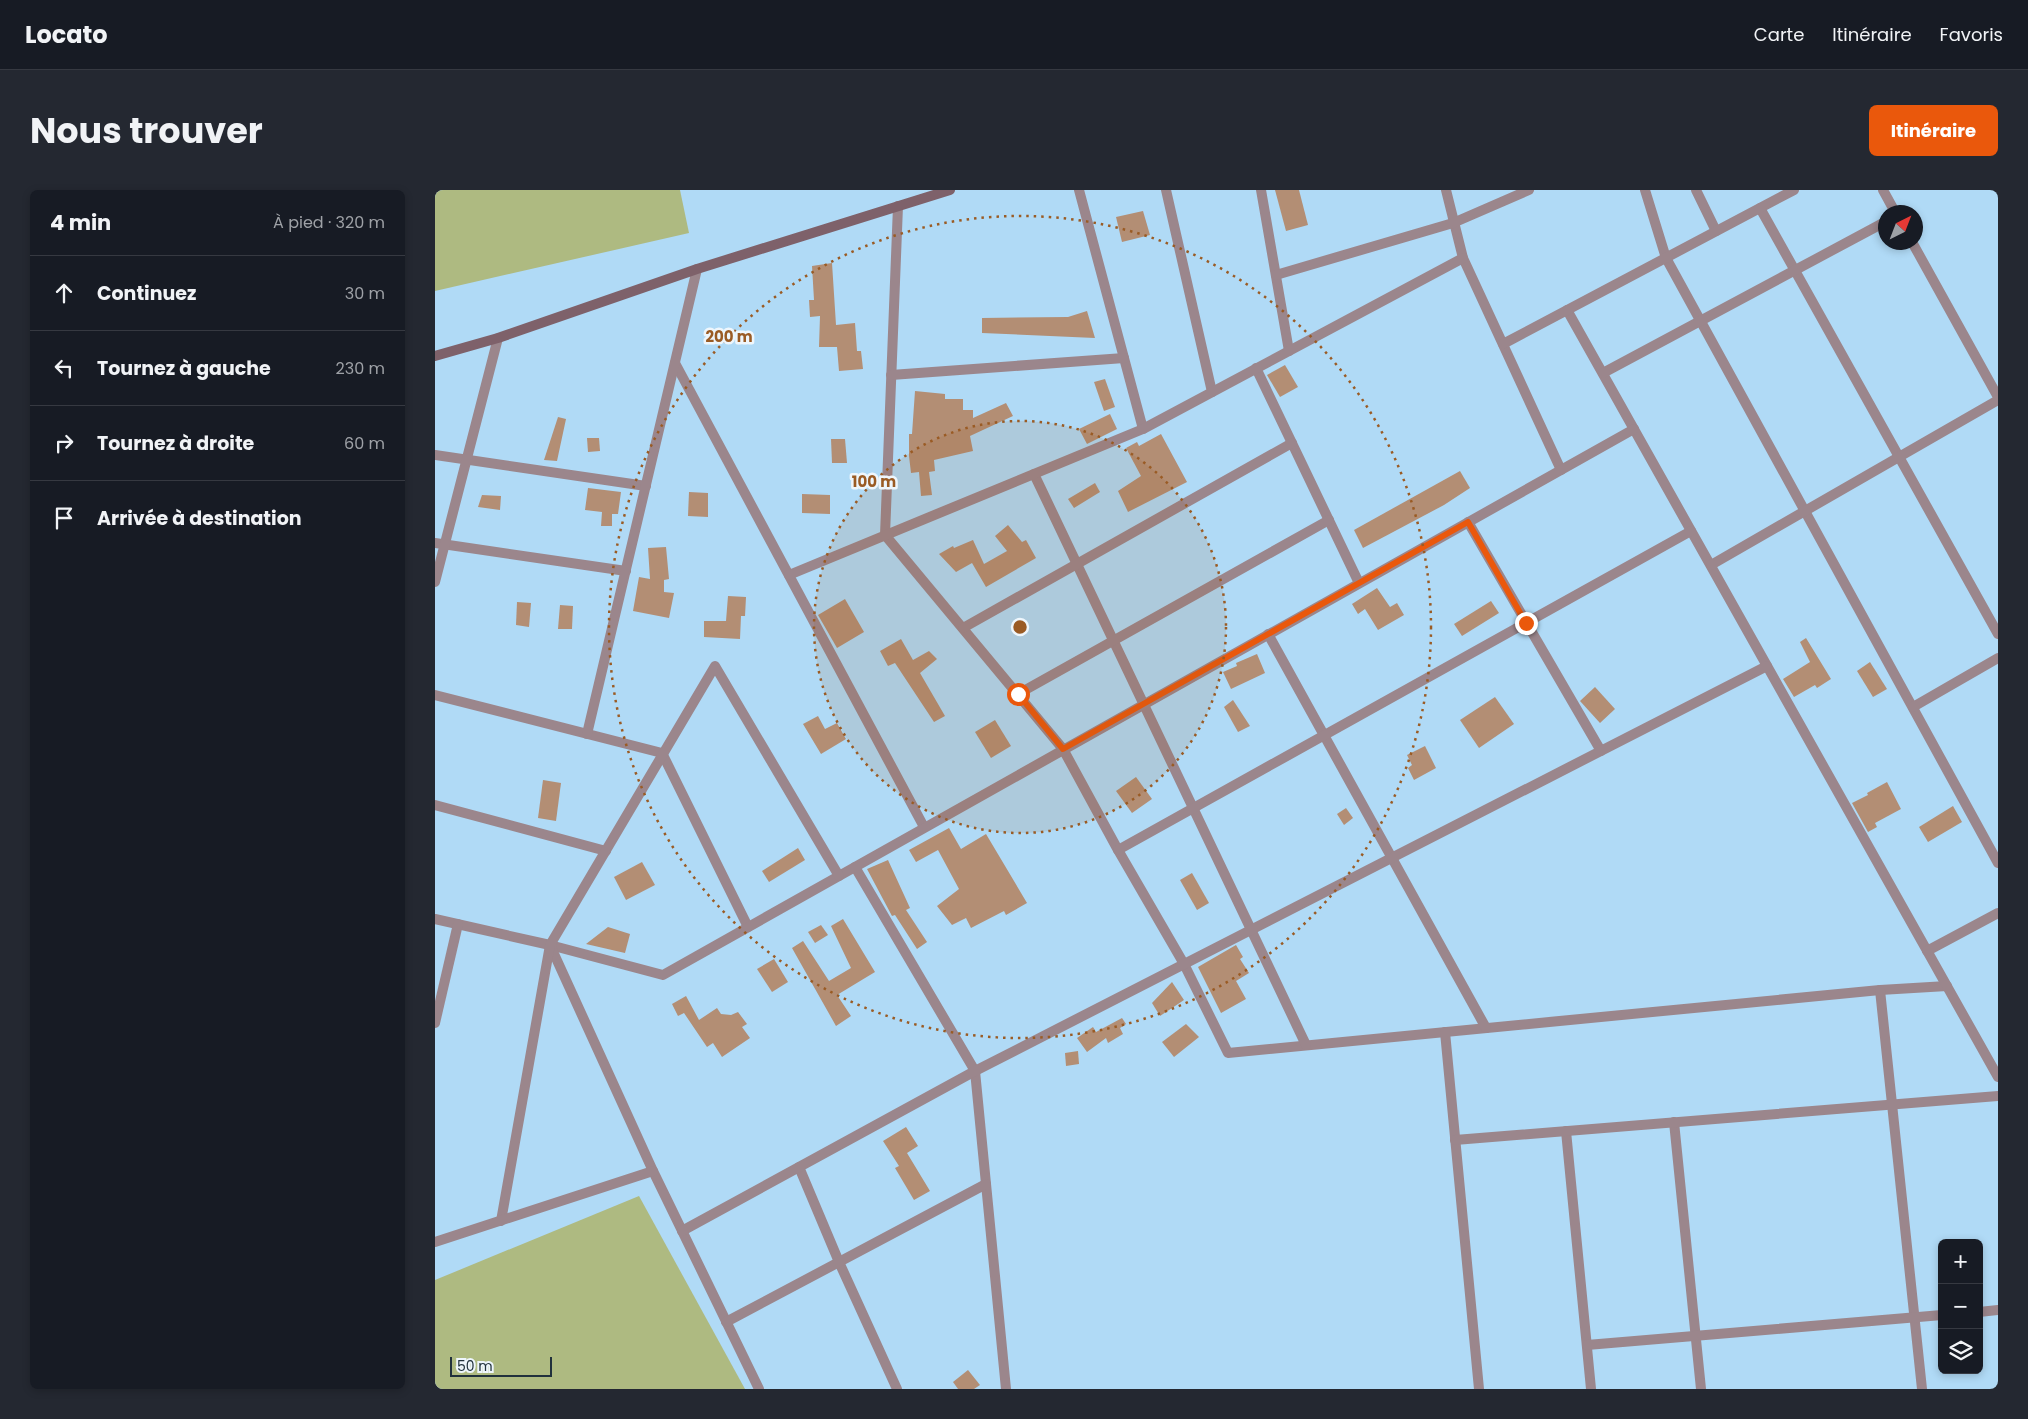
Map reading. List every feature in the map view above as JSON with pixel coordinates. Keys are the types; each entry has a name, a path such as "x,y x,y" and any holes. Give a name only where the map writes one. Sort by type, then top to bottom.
{"street":[{"path":"435,356 498,338 697,269 950,190"},
{"path":"1079,190 1143,429"},
{"path":"1166,190 1212,392"},
{"path":"1261,190 1289,351"},
{"path":"1446,190 1463,258 1561,470"},
{"path":"1276,275 1453,223 1529,190"},
{"path":"1645,190 1666,258 1998,863"},
{"path":"1696,190 1716,231"},
{"path":"1503,344 1794,190"},
{"path":"1883,190 1891,205"},
{"path":"898,206 885,535 1063,749 1118,850 1184,964 1229,1053 1880,990 1947,986"},
{"path":"1760,208 1998,634"},
{"path":"1603,373 1878,226"},
{"path":"1711,565 1998,398 1916,250"},
{"path":"789,575 1143,429 1463,258"},
{"path":"587,734 697,269"},
{"path":"1567,310 1998,1077"},
{"path":"435,582 440,544 467,460 498,338"},
{"path":"891,375 1124,358"},
{"path":"675,363 924,827"},
{"path":"1256,368 1359,583"},
{"path":"435,919 550,945 663,975 1634,429"},
{"path":"963,628 1292,443"},
{"path":"435,455 645,486"},
{"path":"1034,474 1306,1045"},
{"path":"1018,694 1329,520"},
{"path":"1468,522 1601,751"},
{"path":"1118,850 1691,531"},
{"path":"440,544 625,572"},
{"path":"1269,634 1486,1028"},
{"path":"1913,707 1998,658"},
{"path":"501,1220 550,945 715,666 839,876"},
{"path":"682,1231 975,1071 1767,666"},
{"path":"435,695 662,753 748,927"},
{"path":"435,805 606,851"},
{"path":"855,867 975,1071 1006,1389"},
{"path":"1927,951 1998,913"},
{"path":"435,1023 458,924"},
{"path":"550,945 653,1171 759,1389"},
{"path":"1880,990 1922,1389"},
{"path":"1445,1032 1479,1389"},
{"path":"1455,1140 1998,1096"},
{"path":"1674,1122 1701,1389"},
{"path":"1566,1131 1591,1389"},
{"path":"799,1167 839,1262 897,1389"},
{"path":"435,1242 653,1171"},
{"path":"726,1322 986,1184"},
{"path":"1983,1312 1998,1310"},
{"path":"1587,1344 1938,1315"}],"green space":[{"path":"435,190 680,190 689,233 435,291"},
{"path":"639,1196 745,1389 435,1389 435,1280"}],"building":[{"path":"1275,190 1299,190 1308,225 1286,231"},
{"path":"1143,211 1150,235 1122,242 1116,217"},
{"path":"832,263 836,325 855,323 857,351 861,351 863,369 839,371 837,347 819,347 820,316 810,317 809,300 814,300 812,266"},
{"path":"1087,311 1095,338 982,333 982,318 1068,317"},
{"path":"1285,365 1298,387 1280,397 1267,375"},
{"path":"1105,379 1115,407 1104,411 1094,382"},
{"path":"915,391 945,394 945,399 963,399 963,410 973,410 973,418 1006,403 1013,416 970,436 973,451 934,460 935,471 929,472 932,495 921,496 919,472 911,473 909,434 912,434"},
{"path":"1110,414 1117,429 1087,444 1079,429"},
{"path":"558,417 566,419 557,461 544,460"},
{"path":"1161,434 1187,482 1128,512 1118,491 1141,476 1126,448 1137,442 1139,446"},
{"path":"587,438 599,438 600,451 588,452"},
{"path":"831,439 845,439 847,463 832,463"},
{"path":"1460,471 1470,488 1444,505 1363,548 1354,530"},
{"path":"1095,483 1100,492 1074,508 1068,499"},
{"path":"588,488 621,492 618,514 612,514 612,526 601,526 602,512 585,510"},
{"path":"689,492 708,493 708,517 688,516"},
{"path":"802,494 830,495 830,514 802,513"},
{"path":"482,495 501,496 500,510 478,507"},
{"path":"1008,525 1022,542 1026,540 1036,558 986,587 972,563 956,572 939,554 953,546 954,548 973,540 984,564 1007,551 995,536"},
{"path":"666,547 669,579 664,580 664,592 674,593 669,618 633,611 639,577 650,579 648,548"},
{"path":"1377,588 1390,607 1397,603 1404,615 1378,630 1365,609 1358,614 1352,604"},
{"path":"728,596 746,597 745,616 741,616 740,639 704,637 704,621 726,621"},
{"path":"845,599 864,632 837,648 818,615"},
{"path":"1491,601 1499,613 1462,636 1454,624"},
{"path":"517,602 531,603 529,627 516,625"},
{"path":"560,605 573,606 572,629 558,629"},
{"path":"1806,638 1831,679 1817,688 1815,685 1794,697 1783,679 1810,662 1800,642"},
{"path":"901,639 913,660 929,651 937,659 920,673 945,716 934,722 895,663 888,666 880,651"},
{"path":"1257,654 1265,673 1231,689 1223,672 1237,666 1236,663"},
{"path":"1870,662 1887,689 1873,697 1857,671"},
{"path":"1595,687 1615,709 1600,723 1580,701"},
{"path":"1495,697 1514,724 1479,748 1460,720"},
{"path":"1233,700 1250,726 1238,732 1224,707"},
{"path":"818,716 825,729 837,723 846,739 821,754 803,724"},
{"path":"995,720 1011,746 991,758 975,732"},
{"path":"1425,746 1436,768 1414,780 1408,768 1412,765 1407,755"},
{"path":"1136,777 1152,799 1132,813 1116,791"},
{"path":"543,780 561,783 556,821 538,818"},
{"path":"1887,782 1901,809 1875,823 1877,827 1868,832 1852,803"},
{"path":"1953,806 1962,822 1928,842 1919,827"},
{"path":"1346,808 1353,818 1344,825 1337,814"},
{"path":"949,828 961,849 986,834 1027,903 1006,915 1004,911 971,928 966,918 952,925 937,906 959,889 938,850 916,862 909,850"},
{"path":"798,848 805,860 769,882 762,871"},
{"path":"888,860 910,908 906,910 927,942 917,949 895,915 892,916 867,869"},
{"path":"642,862 655,885 626,900 614,877"},
{"path":"1192,873 1209,903 1197,910 1180,880"},
{"path":"843,919 875,972 837,995 851,1016 836,1026 792,948 803,941 829,981 851,968 831,926"},
{"path":"821,925 828,935 815,943 808,932"},
{"path":"608,927 630,934 625,953 586,944"},
{"path":"1236,945 1243,957 1240,959 1249,973 1236,981 1246,999 1221,1013 1198,967"},
{"path":"774,959 788,982 772,992 757,969"},
{"path":"1172,982 1184,1000 1160,1016 1152,1003"},
{"path":"686,996 699,1020 717,1008 721,1014 731,1015 738,1012 747,1024 742,1027 750,1038 722,1057 713,1043 707,1047 684,1013 678,1016 672,1004"},
{"path":"1122,1018 1126,1024 1120,1028 1123,1034 1108,1043 1106,1038 1087,1052 1077,1038 1093,1027 1096,1032"},
{"path":"1186,1024 1199,1037 1174,1057 1162,1042"},
{"path":"1078,1051 1079,1064 1066,1066 1065,1053"},
{"path":"906,1127 918,1146 907,1153 930,1191 914,1200 895,1168 899,1166 883,1141"},
{"path":"968,1370 980,1385 974,1389 958,1389 953,1382"}],"route":[{"path":"1018,694 1063,749 1468,522 1526,623"}]}
